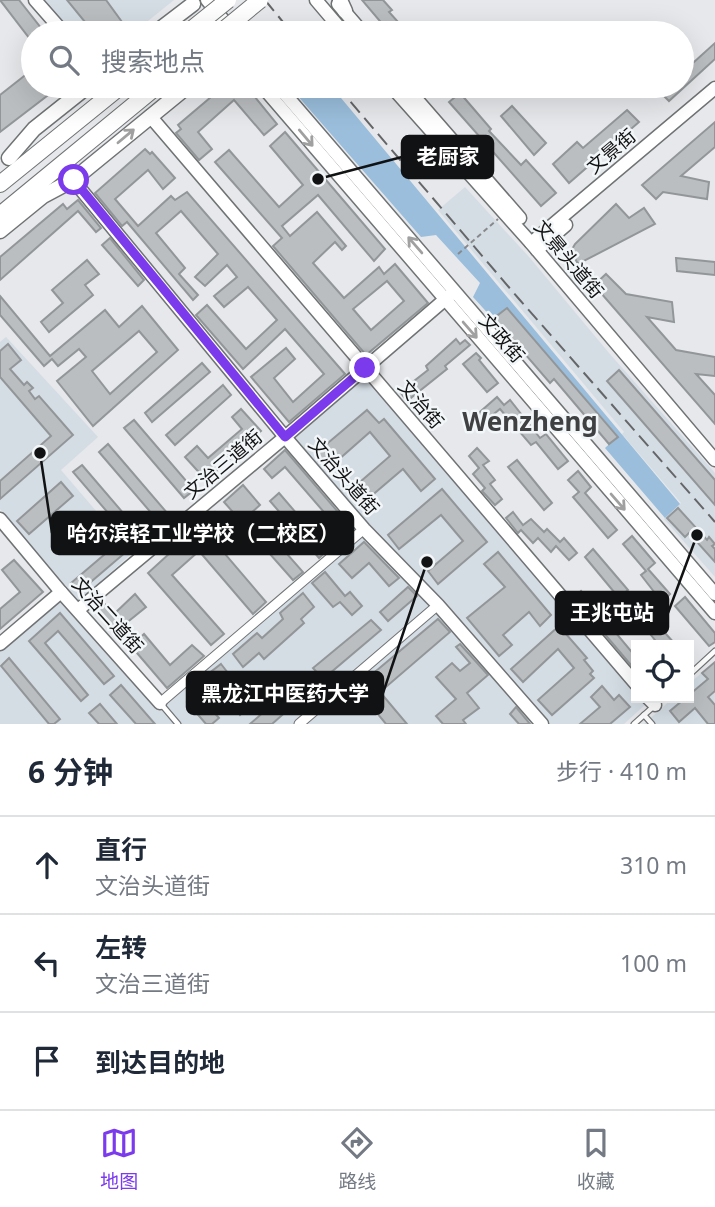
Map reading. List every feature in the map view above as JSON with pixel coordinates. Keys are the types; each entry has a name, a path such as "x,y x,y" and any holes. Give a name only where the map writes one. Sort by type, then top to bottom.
{"highway":[{"path":"202,21 228,0"},
{"path":"234,21 260,0"},
{"path":"0,184 106,98"},
{"path":"0,215 142,98"}],"main road":[{"path":"35,0 53,21"},
{"path":"316,0 334,21"},
{"path":"197,1 211,21"},
{"path":"171,21 197,1"},
{"path":"197,1 220,21"},
{"path":"339,4 353,21"},
{"name":"文景街","path":"537,244 715,88"},
{"path":"537,244 715,97"},
{"path":"5,162 34,129 73,98"},
{"path":"0,231 43,197 74,180 173,98"},
{"name":"文政街","path":"272,98 715,614"},
{"name":"文政街","path":"288,98 715,594"},
{"name":"文景头道街","path":"402,98 537,244 715,448"},
{"name":"文景头道街","path":"415,98 715,460"},
{"name":"文治街","path":"150,116 631,678"},
{"path":"5,162 47,145"},
{"path":"43,197 62,164"},
{"name":"文治头道街","path":"74,180 285,437 542,724"},
{"name":"文治三道街","path":"78,610 455,290"},
{"name":"文治二道街","path":"0,519 160,703"},
{"path":"0,644 61,592"}],"street":[{"path":"160,703 364,528"},
{"path":"299,724 438,605"}],"lane":[{"path":"694,670 715,651"},
{"path":"160,703 178,724"},
{"path":"634,724 653,703"},
{"path":"644,715 652,724"}],"path":[{"path":"458,254 498,219"}],"shaded area":[{"path":"44,0 174,0 148,21 62,21"},
{"path":"299,98 341,98 680,504 665,518 605,448 618,436 507,308 493,319 473,297 480,283 436,235 421,237"},
{"path":"465,187 530,258 715,473 715,577 664,519 681,503 438,210"},
{"path":"6,337 98,437 61,470 132,553 79,601 0,509 0,342"},
{"path":"363,377 631,685 631,703 647,703 624,724 0,724 0,650 61,597 159,708 370,528 292,439"},
{"path":"715,661 715,724 644,724 667,703 694,703 694,680"}],"building":[{"path":"0,0 19,0 36,21 21,21 21,27"},
{"path":"67,0 106,0 121,21 84,21"},
{"path":"362,0 383,0 397,21 380,21"},
{"path":"715,43 715,59 694,78 694,62"},
{"path":"21,78 21,98 44,98 0,132 0,95"},
{"path":"210,98 256,98 277,124 264,135 234,100 198,132 212,149 199,160 176,133 181,129 178,125"},
{"path":"454,98 464,98 491,129 489,131 521,165 526,160 556,193 541,206 449,102"},
{"path":"512,106 546,143 534,155 501,116"},
{"path":"627,110 639,122 569,183 553,164 577,142 583,148"},
{"path":"715,122 715,147 681,176 709,182 707,199 663,192 656,199 642,185"},
{"path":"285,132 385,249 374,261 318,195 282,226 290,236 317,212 346,246 342,250 335,242 313,263 344,298 379,267 384,274 395,264 428,303 366,355 273,246 282,238 215,162 229,150 279,207 303,185 270,146","holes":["387,281 404,301 371,330 353,309"]},
{"path":"145,149 150,154 152,152 175,178 163,189 148,170 115,199 138,226 171,196 175,200 187,192 345,374 289,422 251,377 286,348 295,359 274,378 293,402 324,374 285,329 243,369 196,315 207,305 246,349 277,320 248,287 224,307 214,296 237,277 227,265 205,286 195,277 218,254 181,211 156,233 185,268 179,274 198,295 193,300 127,222 122,226 95,193"},
{"path":"78,200 101,228 96,232 78,211 0,280 0,257 63,204 67,209"},
{"path":"616,204 629,218 644,208 655,224 578,264 571,251 575,244"},
{"path":"110,238 144,280 138,286 102,245"},
{"path":"676,258 715,262 715,275 677,271"},
{"path":"87,260 99,274 85,285 93,295 49,332 41,322 63,303 52,290"},
{"path":"606,274 626,294 672,302 674,322 647,317 676,350 715,357 715,376 696,374 715,395 715,424 594,285"},
{"path":"0,296 50,356 105,310 119,327 142,306 178,350 93,426 57,381 86,357 79,349 58,366 52,359 44,366 0,315","holes":["139,331 157,352 110,394 92,371"]},
{"path":"507,308 618,437 609,444 554,379 550,383 494,318"},
{"path":"456,339 460,344 465,340 470,345 445,366 447,369 407,401 400,392 428,370 426,366"},
{"path":"8,344 21,360 10,369 24,385 27,382 33,388 29,391 35,399 39,396 73,435 0,499 0,481 51,436 0,377 0,351"},
{"path":"476,353 498,383 487,392 463,364"},
{"path":"202,363 210,372 152,422 145,413"},
{"path":"619,370 715,480 715,505 607,381"},
{"path":"223,385 231,395 175,445 166,435"},
{"path":"497,397 504,405 510,400 540,438 546,434 568,461 558,469 536,442 531,445 500,409 478,427 472,419"},
{"path":"241,409 261,431 206,480 185,457 197,446 208,458 242,429 232,417"},
{"path":"367,410 379,423 384,419 435,479 421,491 403,469 363,503 352,489 390,456 370,432 329,468 316,453"},
{"path":"134,420 194,490 184,498 124,428"},
{"path":"108,444 168,514 159,522 99,452"},
{"path":"477,448 489,461 483,465 495,480 490,484 502,499 495,505 482,491 485,488 473,474 479,468 469,456"},
{"path":"285,450 350,526 342,533 285,467 272,478 264,469"},
{"path":"517,460 552,503 544,510 508,467"},
{"path":"82,465 142,535 133,542 73,472"},
{"path":"578,471 591,487 585,493 617,530 608,538 573,497 579,492 568,480"},
{"path":"61,482 73,496 29,534 17,521"},
{"path":"243,485 260,505 251,513 303,572 293,580 224,502"},
{"path":"442,489 487,542 438,584 428,571 463,541 441,515 399,549 388,535"},
{"path":"279,493 328,550 319,558 270,501"},
{"path":"678,508 707,540 709,537 715,544 712,546 715,549 715,562 689,533 685,537 667,518"},
{"path":"215,512 229,527 213,540 266,602 253,614 199,551 172,575 224,634 211,645 148,573"},
{"path":"513,512 523,525 531,519 544,532 547,529 560,542 564,538 577,553 569,560 556,546 551,552 538,538 533,543 521,530 518,533 506,518"},
{"path":"632,536 655,563 648,569 670,594 662,602 641,575 646,571 623,544"},
{"path":"364,542 399,578 389,586 369,563 352,578 339,564"},
{"path":"118,543 126,552 79,592 71,583"},
{"path":"593,549 628,590 619,598 585,557"},
{"path":"498,552 551,615 540,626 529,612 503,635 512,645 499,656 467,618 505,587 484,564"},
{"path":"14,560 43,592 0,629 0,609 20,592 2,570"},
{"path":"325,572 345,596 350,592 362,606 352,615 340,602 333,607 312,583"},
{"path":"408,587 417,596 388,621 380,612"},
{"path":"581,591 631,651 631,665 574,598"},
{"path":"303,593 314,607 301,619 304,623 264,659 259,653 243,667 233,654 257,633 262,638 283,619 280,613"},
{"path":"135,594 146,607 114,633 93,610 103,602 114,614"},
{"path":"685,597 715,633 715,642 709,646 675,606"},
{"path":"60,613 114,676 104,684 58,631 45,643 88,695 81,701 29,641"},
{"path":"438,619 450,632 380,692 407,724 386,724 358,690 373,679 370,676"},
{"path":"371,620 381,630 323,679 313,668"},
{"path":"655,622 671,640 655,640 647,630"},
{"path":"559,626 587,658 584,660 593,671 590,674 594,678 552,715 538,700 574,668 558,649 523,682 511,669"},
{"path":"144,634 170,665 192,645 204,656 167,688 131,646"},
{"path":"460,644 488,675 467,693 479,708 463,720 466,724 443,724 436,716 456,699 436,677 452,663 460,671 470,663 456,647"},
{"path":"9,658 60,719 54,724 49,724 1,666"},
{"path":"715,662 715,691 708,697 715,705 715,724 708,724 695,708 679,722 670,711 680,703 694,703 694,691 708,679 702,673"},
{"path":"221,664 252,704 240,715 208,674"},
{"path":"121,685 155,724 136,724 110,695"},
{"path":"602,686 614,700 619,695 630,707 610,724 580,724 600,707 591,697"},
{"path":"288,691 297,702 272,724 250,724"},
{"path":"197,693 219,718 212,724 206,724 187,702"},
{"path":"100,704 117,724 99,724 89,713"},
{"path":"516,707 530,724 519,724 510,714"}],"railway":[{"path":"265,0 282,21"},
{"path":"347,98 715,522"}],"place":[{"name":"老厨家","path":"318,179"},
{"name":"哈尔滨轻工业学校（二校区）","path":"40,453"},
{"name":"王兆屯站","path":"697,535"},
{"name":"黑龙江中医药大学","path":"427,562"}],"district":[{"name":"Wenzheng","path":"530,422"}],"route":[{"path":"74,180 285,437 365,368"}]}
